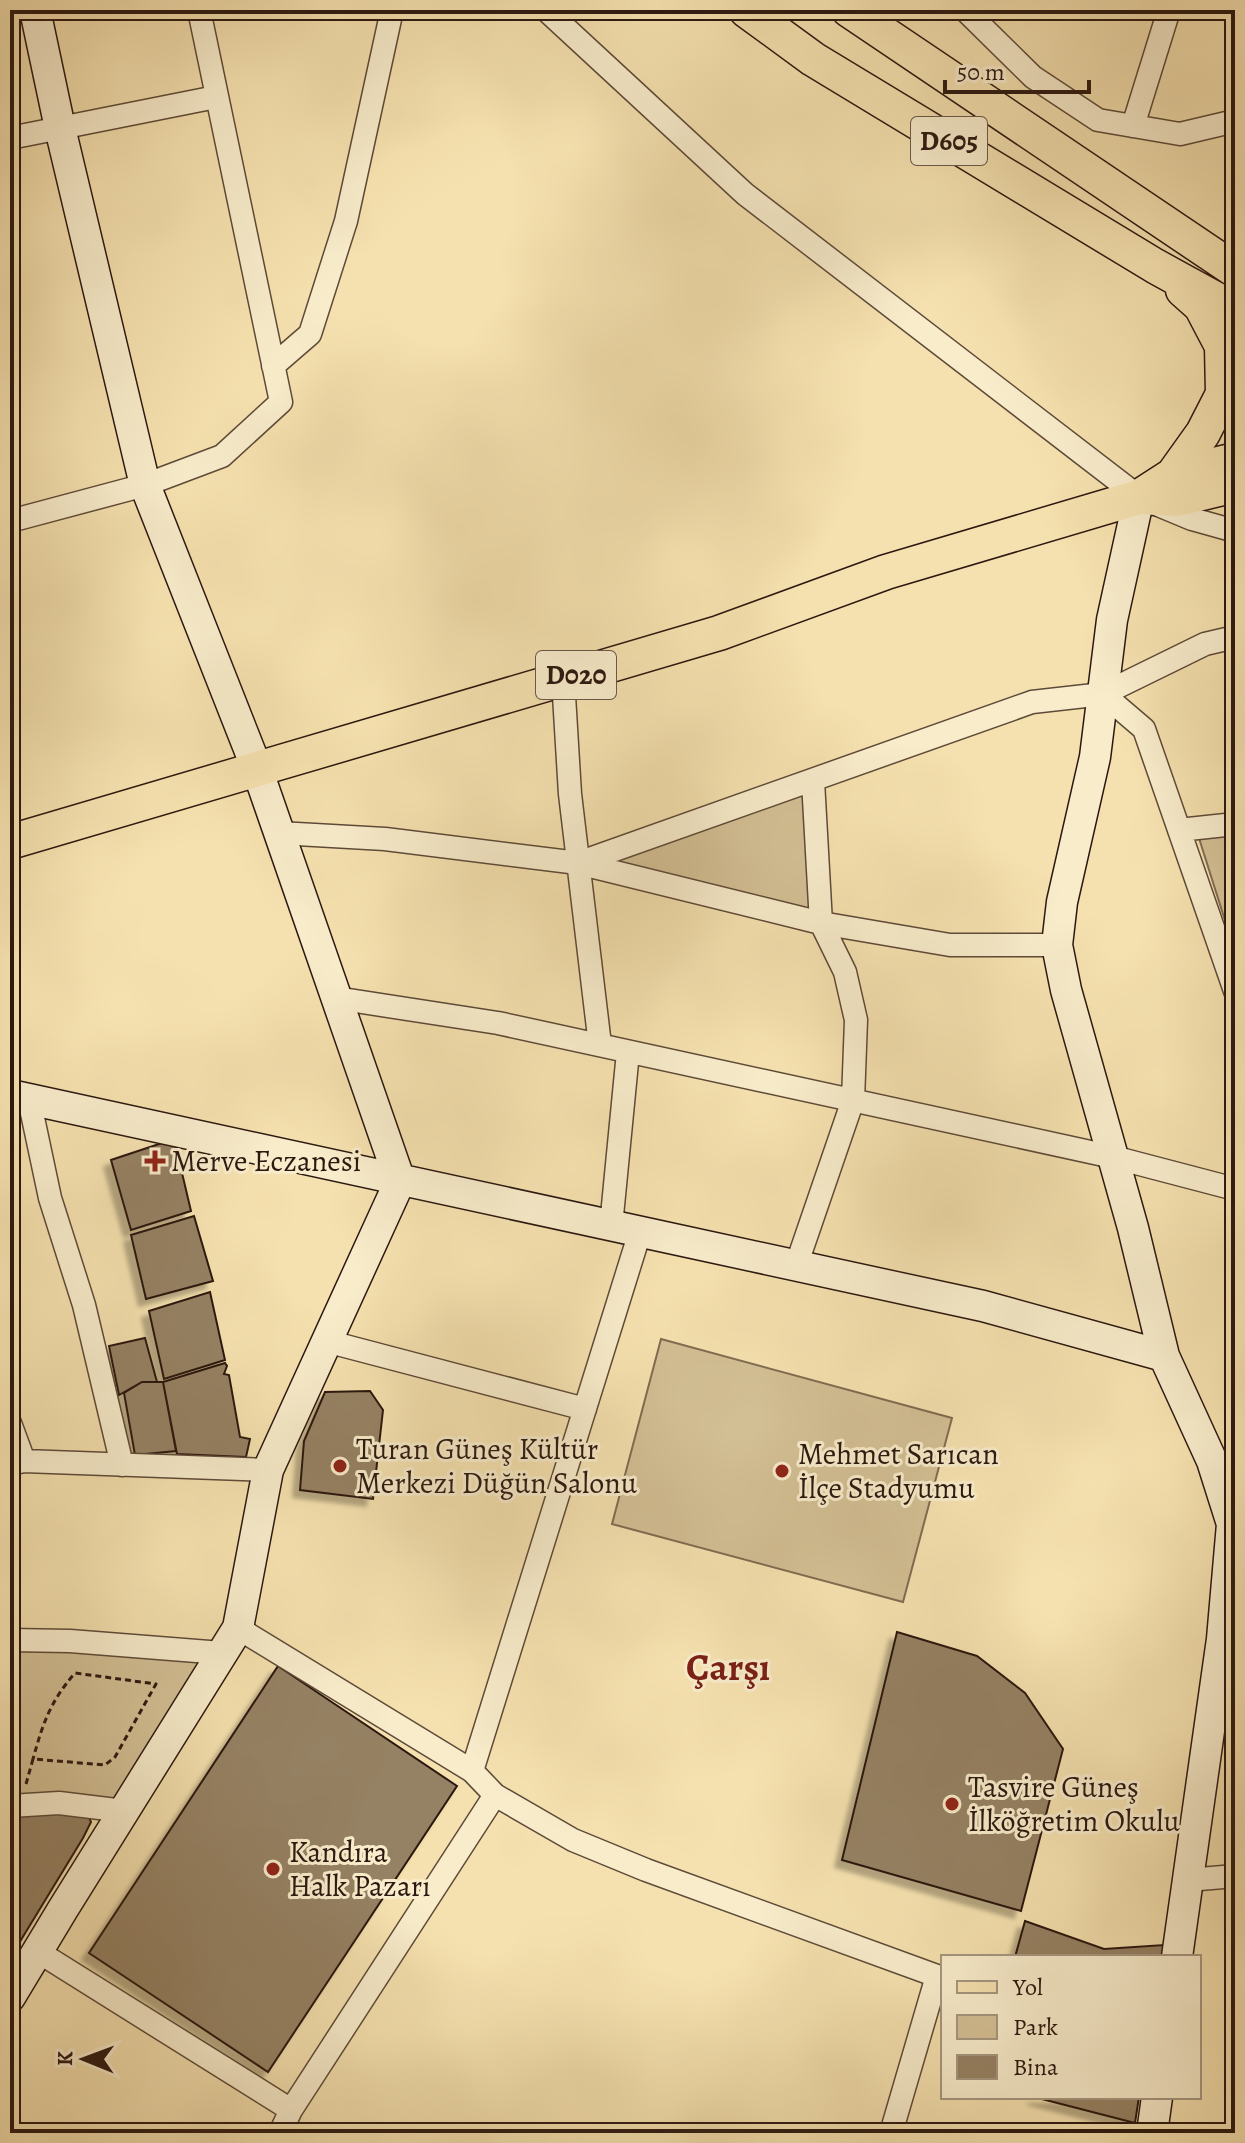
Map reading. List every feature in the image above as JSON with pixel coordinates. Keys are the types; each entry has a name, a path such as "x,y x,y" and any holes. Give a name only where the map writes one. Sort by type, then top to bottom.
{"main road":[{"name":"D605","path":"746,10 813,59 1155,266 1235,310"},
{"path":"849,10 1235,270"},
{"path":"1155,266 1201,306 1222,346 1223,394 1203,433 1173,475"},
{"name":"D020","path":"10,842 719,633 886,572 1139,497 1173,475 1235,460"},
{"name":"D020","path":"1139,497 1177,499 1235,485"}],"street":[{"path":"10,1997 230,1641 268,1470 400,1181 257,769 145,485 35,10"},
{"path":"10,521 145,485 222,456 281,402 199,10"},
{"path":"273,366 310,334 346,221 392,10"},
{"path":"546,10 745,194 1139,497 1192,519 1235,531"},
{"path":"965,10 1033,77 1098,120 1180,134 1235,121"},
{"path":"1133,126 1169,10"},
{"path":"10,138 216,97"},
{"path":"1139,497 1112,620 1095,757 1062,902 1057,945 1066,990 1133,1228 1164,1356 1212,1461 1232,1524 1222,1639 1177,1955"},
{"path":"578,863 1032,702 1103,694 1205,644 1235,637"},
{"path":"563,679 570,794 600,1045"},
{"path":"1103,694 1144,729 1235,991"},
{"path":"796,1266 853,1100 856,1020 845,972 821,923 813,781"},
{"path":"1179,830 1235,824"},
{"path":"279,833 385,839 578,863 821,923 950,945 1057,945"},
{"path":"336,998 498,1023 1113,1157 1235,1189"},
{"path":"472,1771 585,1409 626,1229 628,1052"},
{"path":"122,1465 84,1305 19,1097 983,1306 1164,1356"},
{"path":"326,1341 585,1409"},
{"path":"10,1423 17,1463 268,1470"},
{"path":"10,1640 230,1641 472,1771 495,1795 573,1840 646,1870 937,1976 891,2133"},
{"path":"282,2132 291,2110 495,1795"},
{"path":"15,1806 59,1803 124,1811"},
{"path":"1188,1880 1235,1876"},
{"path":"37,1951 291,2110"},
{"path":"1152,2133 1157,2099"}],"path":[{"path":"15,1806 44,1720 75,1673 156,1684 115,1757 105,1765 33,1759"}],"green space":[{"path":"813,781 821,923 579,863"},
{"path":"1235,833 1235,952 1198,835"},
{"name":"Mehmet Sarıcan İlçe Stadyumu","path":"661,1339 952,1418 903,1602 612,1524"},
{"path":"10,1640 222,1653 124,1811 10,1806"}],"building":[{"path":"174,1139 191,1211 131,1230 111,1160"},
{"path":"194,1216 213,1281 146,1299 131,1235"},
{"path":"210,1292 225,1360 164,1379 149,1311"},
{"path":"145,1338 157,1382 142,1382 119,1395 109,1346"},
{"path":"225,1363 224,1374 229,1375 240,1437 250,1439 246,1457 177,1454 163,1382"},
{"path":"142,1382 163,1382 176,1451 135,1455 124,1393"},
{"name":"Turan Güneş Kültür Merkezi Düğün Salonu","path":"370,1391 383,1410 373,1499 300,1490 304,1441 325,1392"},
{"name":"Tasvire Güneş İlköğretim Okulu","path":"897,1632 977,1656 1025,1693 1063,1749 1021,1911 842,1860"},
{"name":"Kandıra Halk Pazarı","path":"278,1666 457,1786 268,2072 89,1953"},
{"path":"66,1813 88,1815 91,1822 10,1958 10,1817"},
{"path":"1025,1921 1104,1949 1164,1945 1162,1955 1016,1955"},
{"path":"1042,2099 1139,2099 1135,2123"}],"place":[{"name":"Merve Eczanesi","path":"155,1161"},
{"name":"Turan Güneş Kültür Merkezi Düğün Salonu","path":"340,1466"},
{"name":"Mehmet Sarıcan İlçe Stadyumu","path":"782,1471"},
{"name":"Tasvire Güneş İlköğretim Okulu","path":"952,1804"},
{"name":"Kandıra Halk Pazarı","path":"273,1869"}],"district":[{"name":"Çarşı","path":"728,1667"}]}
